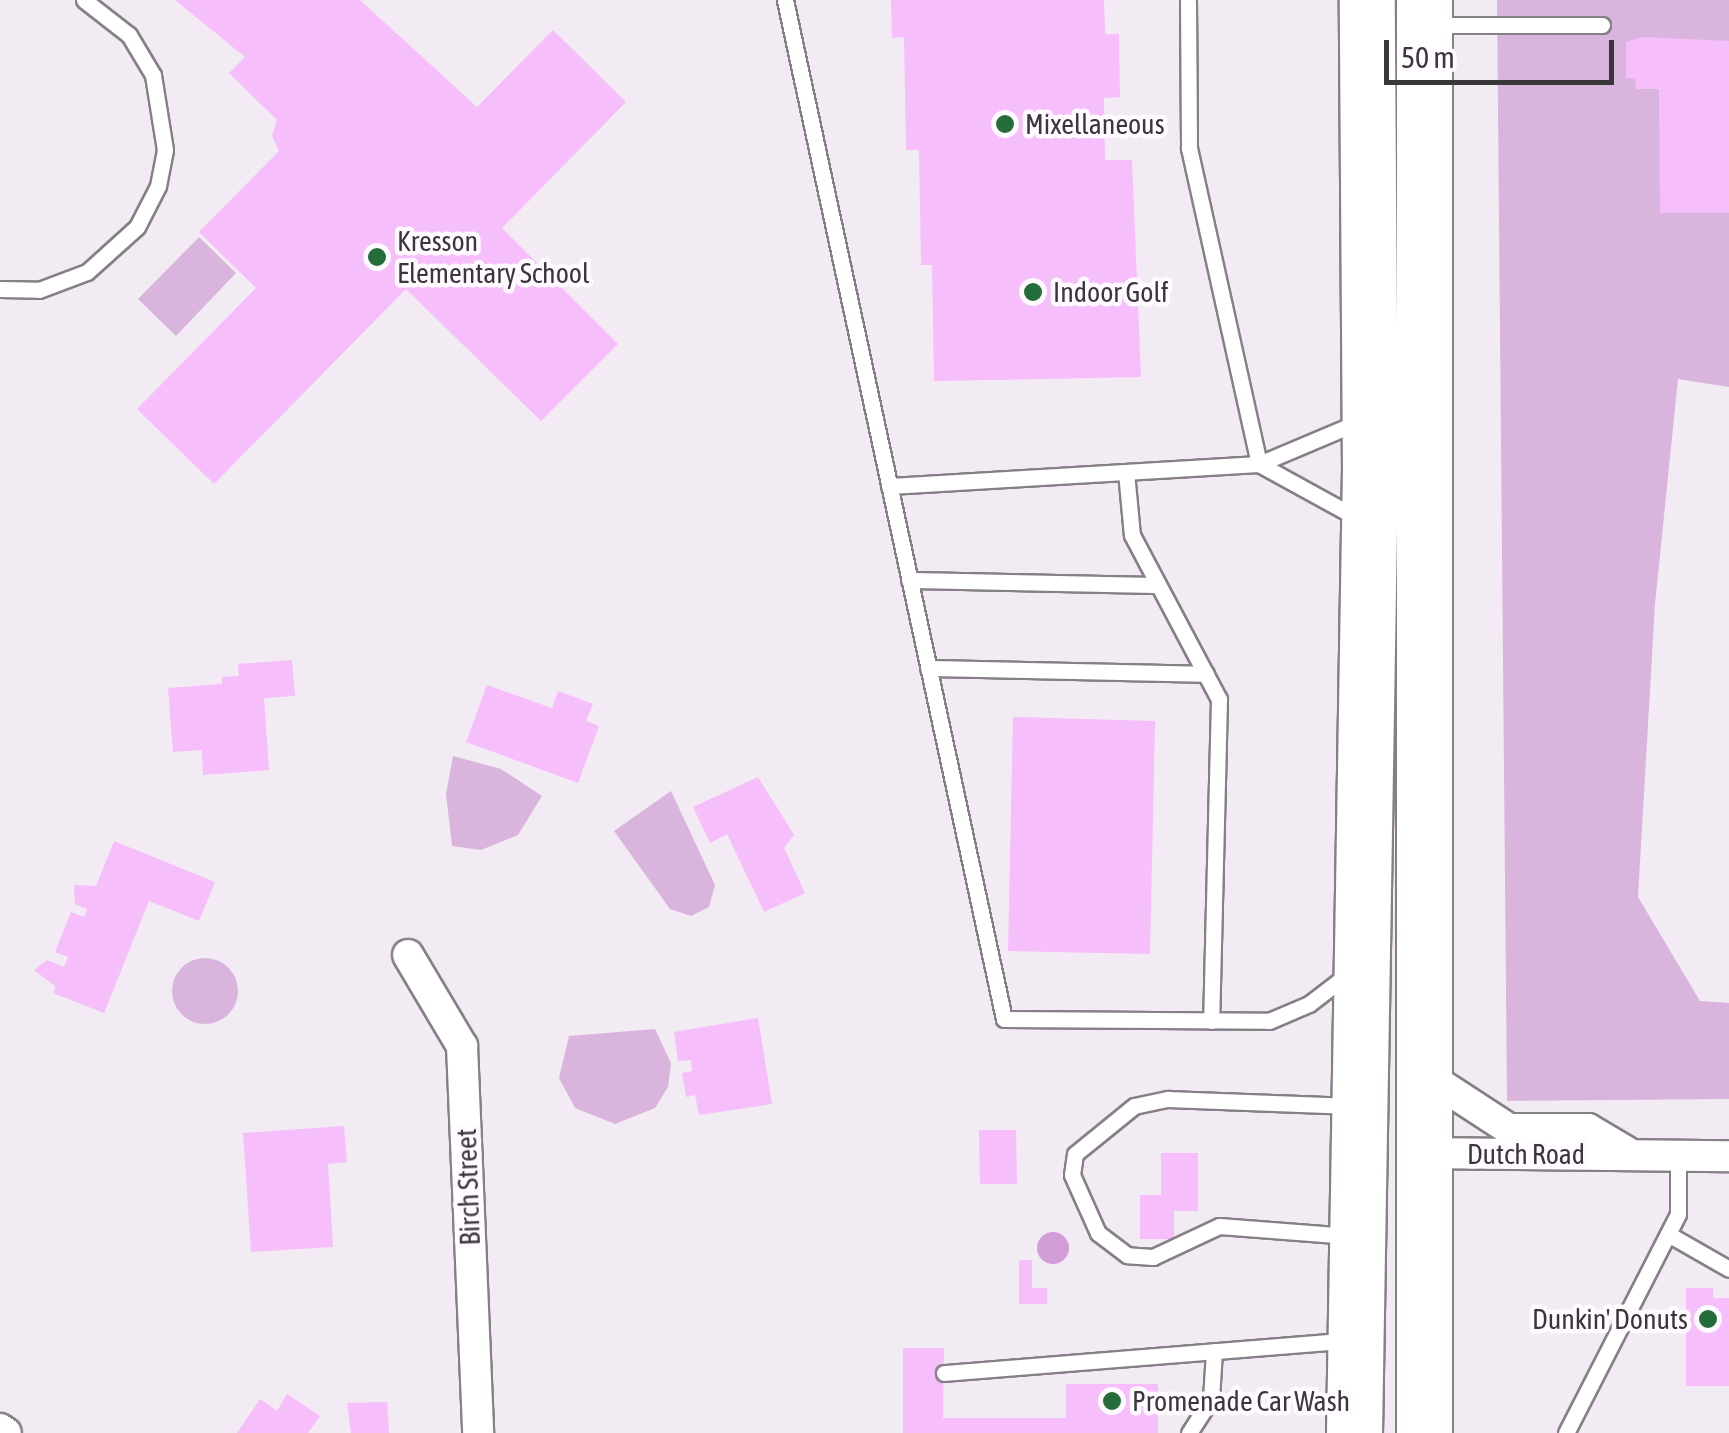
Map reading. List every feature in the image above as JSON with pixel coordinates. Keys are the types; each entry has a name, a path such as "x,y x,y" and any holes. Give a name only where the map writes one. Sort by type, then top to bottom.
{"highway":[{"path":"1354,1433 1356,1106 1363,971 1370,417 1367,0"},
{"path":"1424,12 1424,1433"},
{"path":"1363,971 1386,1024 1388,1113 1406,1144 1422,1153"}],"street":[{"name":"Birch Street","path":"408,955 462,1046 478,1433"},
{"name":"Dutch Road","path":"1423,1073 1508,1129 1588,1129 1630,1154"},
{"name":"Dutch Road","path":"1422,1153 1729,1156"}],"lane":[{"path":"0,290 39,290 86,272 137,227 158,186 165,150 153,74 129,35 84,0"},
{"path":"784,0 1004,1020 1269,1021 1297,1011 1363,971"},
{"path":"1188,0 1189,148 1259,464 1369,525"},
{"path":"1424,12 1602,25"},
{"path":"889,486 1259,464 1370,417"},
{"path":"1126,472 1132,535 1219,699 1211,1021"},
{"path":"909,580 1158,585"},
{"path":"928,668 1206,674"},
{"path":"1355,1236 1218,1226 1153,1257 1127,1255 1098,1233 1072,1175 1075,1154 1134,1106 1168,1099 1356,1106"},
{"path":"1566,1433 1678,1214 1678,1155"},
{"path":"1668,1234 1729,1268"},
{"path":"944,1373 1355,1340"},
{"path":"1189,1433 1211,1399 1214,1351"}],"shaded area":[{"path":"1497,0 1729,0 1729,387 1678,379 1655,604 1638,897 1700,1001 1729,1003 1729,1099 1507,1101"},
{"path":"199,237 236,273 176,336 138,299"},
{"path":"453,756 501,769 542,796 518,835 481,850 452,846 446,794"},
{"path":"671,791 715,885 709,907 691,916 670,909 614,831"},
{"path":"205,958 218,960 228,968 236,978 236,1004 228,1014 218,1022 205,1024 192,1022 182,1014 174,1004 172,991 174,978 182,968 192,960"},
{"path":"655,1029 671,1063 668,1087 655,1108 615,1124 575,1108 559,1078 569,1036"},
{"path":"1053,1232 1065,1236 1069,1248 1065,1260 1053,1264 1041,1260 1037,1248 1041,1236"}],"building":[{"name":"Kresson Elementary School","path":"175,0 360,0 477,107 553,30 626,102 502,228 618,344 541,421 406,289 214,484 137,409 256,288 199,232 279,151 272,136 277,120 229,73 245,57"},
{"path":"891,0 1104,0 1105,34 1119,34 1120,97 1104,98 1105,160 1132,160 1141,377 934,381 932,265 921,265 919,150 906,150 904,37 892,38"},
{"path":"1643,37 1729,41 1729,213 1660,213 1659,89 1636,89 1635,78 1626,78 1626,42"},
{"path":"292,660 295,696 264,698 269,770 203,775 202,750 173,752 168,688 222,684 222,677 239,676 238,664"},
{"path":"487,685 552,708 558,691 593,704 586,721 599,726 578,783 466,742"},
{"path":"1013,717 1155,721 1150,954 1008,951"},
{"path":"758,777 794,835 784,848 805,893 764,912 727,834 710,843 693,807"},
{"path":"114,841 215,882 199,921 149,901 104,1013 53,993 56,987 34,970 47,960 64,967 68,957 55,952 71,912 84,917 87,909 75,904 74,885 96,886"},
{"path":"758,1018 772,1104 699,1115 695,1095 686,1097 682,1073 692,1071 691,1060 678,1061 674,1032"},
{"path":"344,1126 347,1162 328,1164 333,1247 251,1252 243,1133"},
{"path":"979,1130 1016,1130 1017,1184 980,1184"},
{"path":"1161,1153 1198,1153 1198,1211 1174,1211 1174,1239 1140,1239 1140,1195 1161,1195"},
{"path":"1019,1260 1032,1260 1032,1288 1047,1288 1047,1304 1019,1304"},
{"name":"Dunkin' Donuts","path":"1686,1288 1713,1288 1713,1298 1729,1298 1729,1386 1686,1386"},
{"name":"Promenade Car Wash","path":"903,1348 944,1348 943,1418 1066,1418 1066,1384 1158,1384 1158,1433 903,1433"},
{"path":"287,1394 320,1416 308,1433 237,1433 260,1399 277,1411"},
{"path":"387,1402 389,1433 351,1433 347,1403"}],"place":[{"name":"Mixellaneous","path":"1005,124"},
{"name":"Kresson Elementary School","path":"377,257"},
{"name":"Indoor Golf","path":"1033,292"},
{"name":"Dunkin' Donuts","path":"1708,1319"},
{"name":"Promenade Car Wash","path":"1112,1401"}]}
